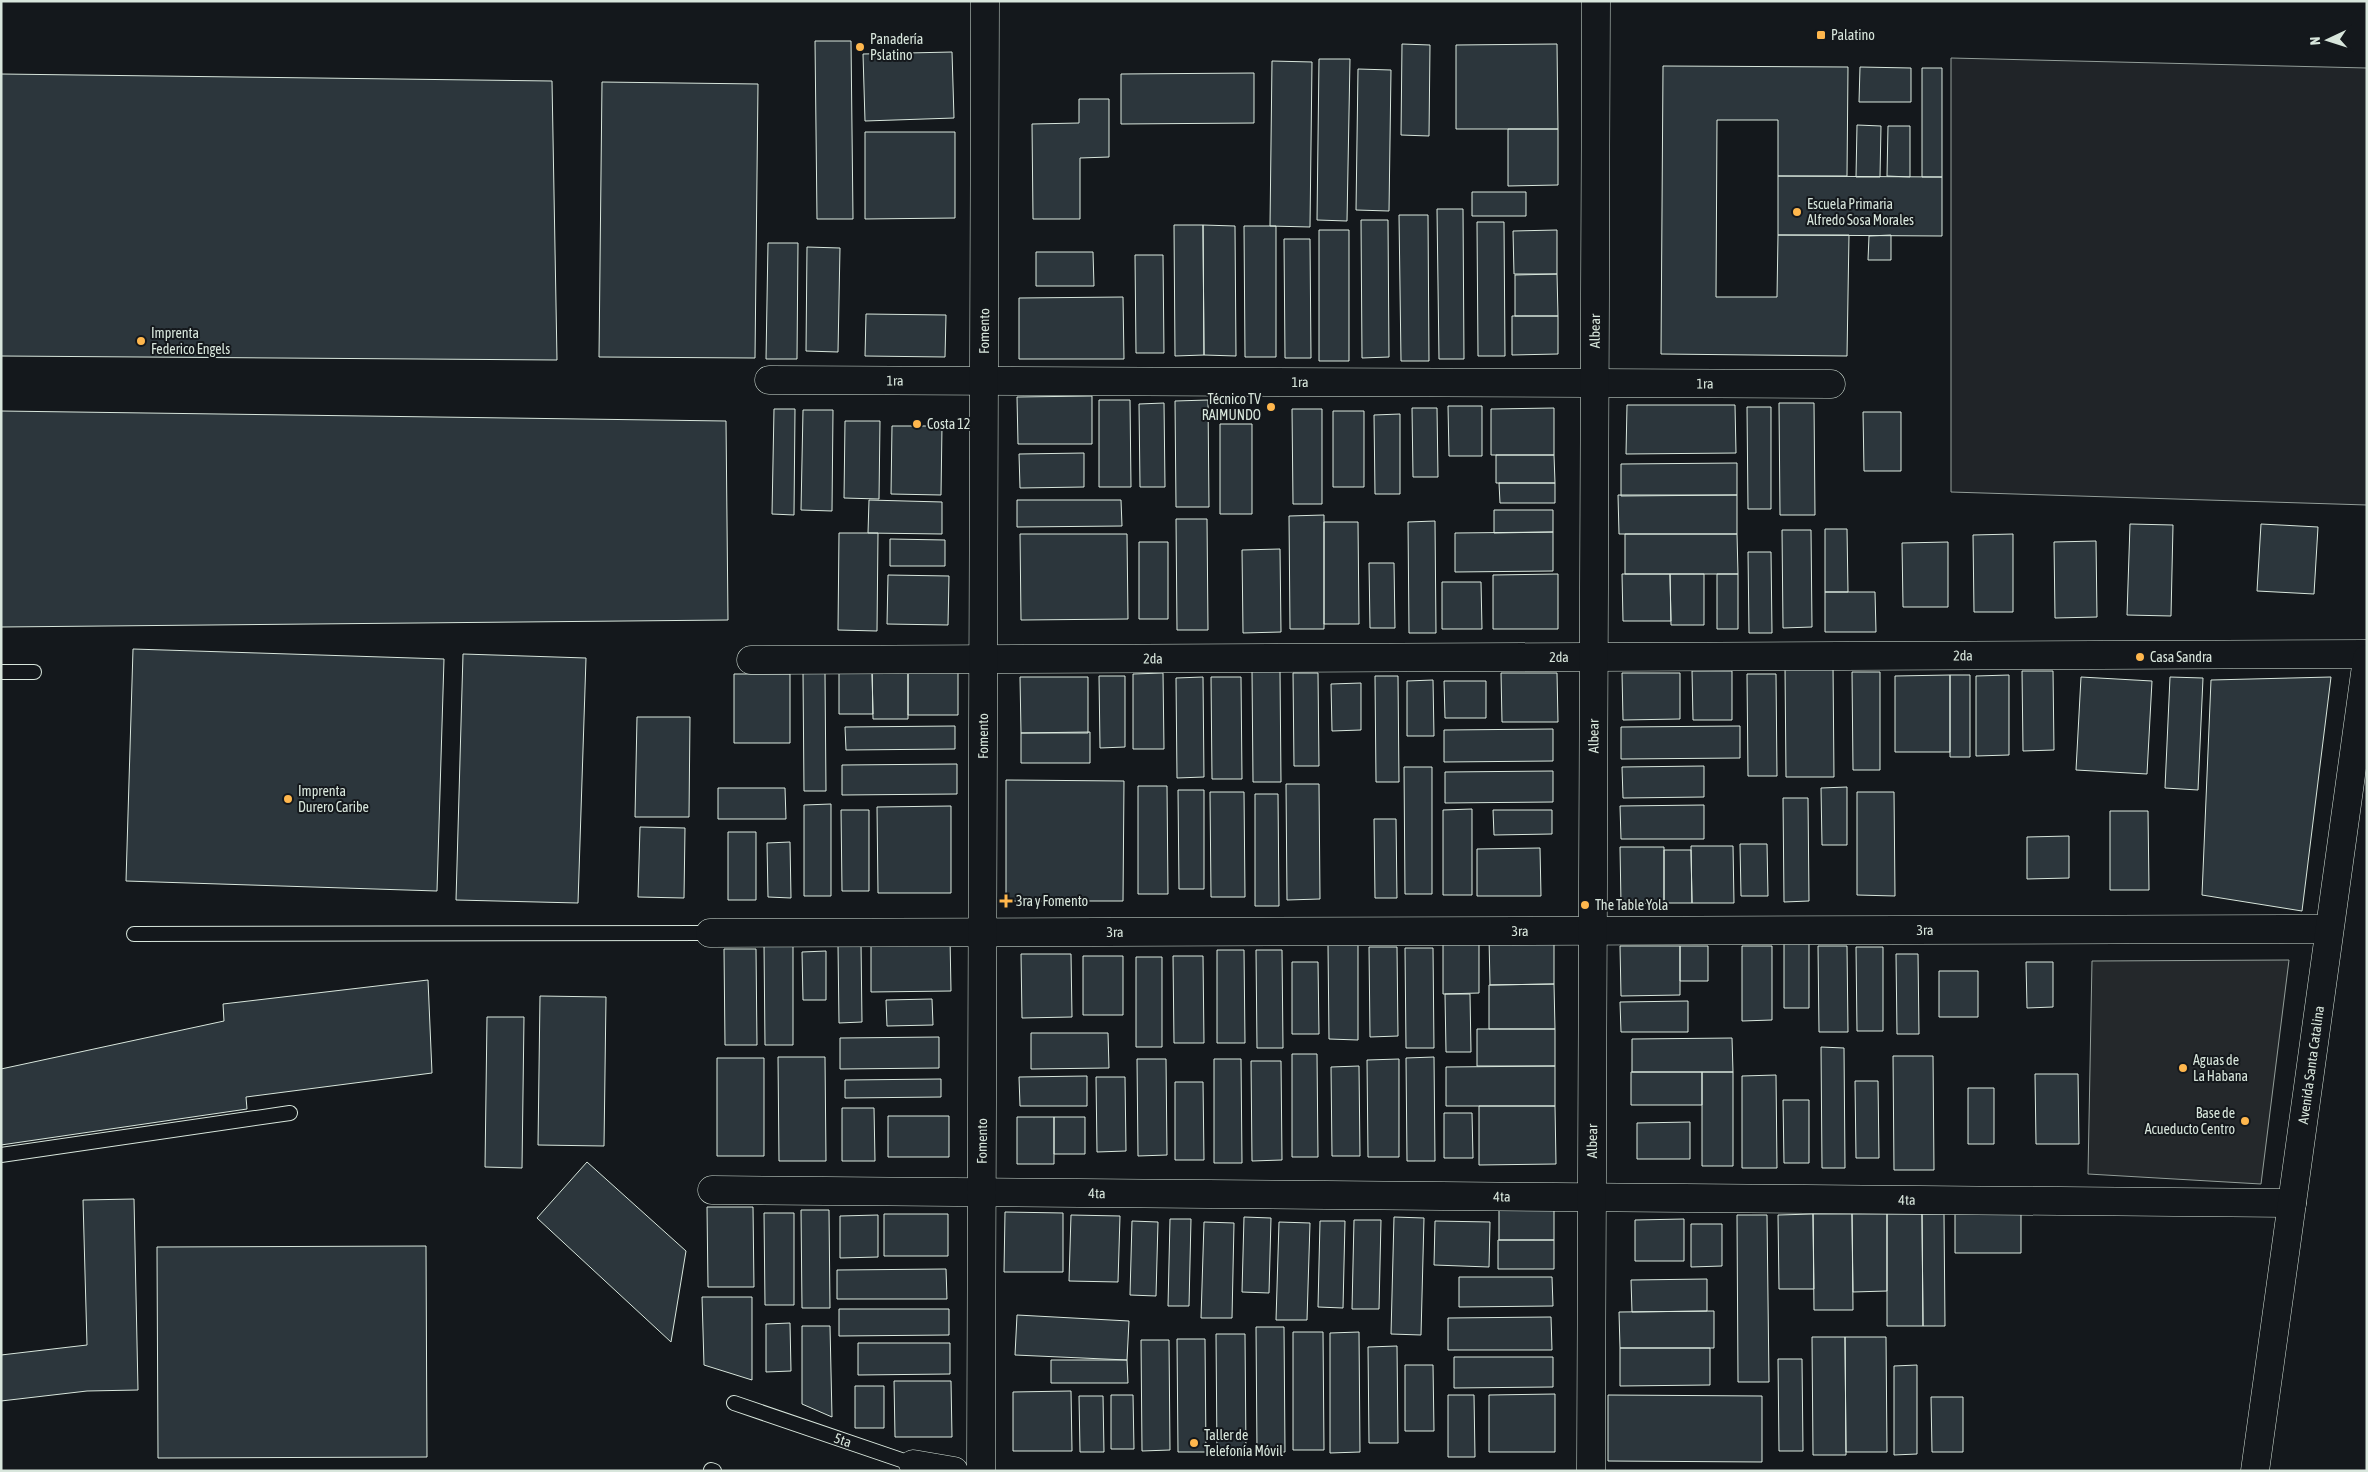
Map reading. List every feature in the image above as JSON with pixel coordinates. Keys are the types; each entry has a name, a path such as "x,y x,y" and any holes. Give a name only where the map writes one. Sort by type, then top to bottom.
{"street":[{"name":"Fomento","path":"980,1471 985,1"},
{"name":"Albear","path":"1591,1471 1596,1"},
{"name":"1ra","path":"769,380 1831,384"},
{"name":"2da","path":"751,660 2367,654"},
{"name":"Avenida Santa Catalina","path":"2255,1471 2367,659"},
{"name":"3ra","path":"710,933 2329,929"},
{"name":"4ta","path":"712,1190 2292,1203"},
{"name":"5ta","path":"913,1464 954,1471"}],"lane":[{"path":"1,672 34,672"},
{"path":"134,934 710,933"},
{"path":"1,1155 290,1113"},
{"name":"5ta","path":"734,1403 913,1464"}],"shaded area":[{"path":"1951,58 2367,68 2367,505 1951,492"},
{"name":"Aguas de La Habana","path":"2289,960 2261,1184 2088,1174 2092,961"}],"building":[{"path":"815,41 851,41 853,219 817,219"},
{"path":"1402,44 1430,45 1429,136 1401,135"},
{"path":"1557,44 1558,129 1456,129 1456,45"},
{"path":"952,52 954,118 865,121 863,54"},
{"path":"1319,59 1350,59 1347,221 1317,220"},
{"path":"1272,61 1312,62 1310,227 1270,226"},
{"path":"1663,66 1848,67 1847,176 1778,176 1778,120 1717,120 1716,297 1777,297 1778,235 1849,235 1847,356 1661,354"},
{"path":"1860,67 1911,68 1911,102 1859,102"},
{"path":"1922,68 1942,68 1942,177 1922,177"},
{"path":"1358,69 1391,70 1389,211 1356,210"},
{"path":"1254,73 1254,123 1121,124 1121,74"},
{"path":"1,74 552,81 557,360 1,356"},
{"path":"602,82 758,84 755,358 599,357"},
{"path":"1079,99 1109,99 1109,157 1080,158 1080,219 1033,219 1032,124 1079,123"},
{"path":"1857,125 1881,126 1880,177 1856,177"},
{"path":"1888,126 1910,126 1910,177 1887,176"},
{"path":"1508,129 1558,129 1558,185 1508,186"},
{"path":"865,132 955,132 955,218 865,219"},
{"path":"1778,176 1942,177 1942,236 1778,235"},
{"path":"1472,192 1526,192 1526,216 1472,216"},
{"path":"1437,209 1463,209 1464,359 1439,359"},
{"path":"1399,215 1428,215 1429,361 1401,361"},
{"path":"1361,220 1388,220 1389,357 1362,358"},
{"path":"1477,222 1504,222 1505,356 1478,356"},
{"path":"1174,225 1203,225 1204,355 1175,356"},
{"path":"1203,225 1235,226 1236,356 1204,355"},
{"path":"1244,226 1276,226 1276,357 1245,357"},
{"path":"1319,230 1349,230 1349,361 1319,361"},
{"path":"1557,230 1557,274 1514,274 1513,231"},
{"path":"1891,235 1891,260 1868,260 1869,236"},
{"path":"1284,239 1310,239 1311,358 1285,358"},
{"path":"768,243 798,243 797,359 766,359"},
{"path":"807,247 840,248 838,352 806,351"},
{"path":"1036,252 1093,252 1094,286 1036,286"},
{"path":"1135,255 1163,255 1164,353 1136,353"},
{"path":"1557,274 1558,316 1515,316 1515,275"},
{"path":"1123,297 1124,359 1019,359 1019,298"},
{"path":"866,314 946,315 945,357 865,356"},
{"path":"1512,316 1558,316 1558,354 1512,355"},
{"path":"1092,396 1092,444 1018,444 1017,397"},
{"path":"1099,400 1130,400 1131,487 1099,487"},
{"path":"1208,400 1209,507 1176,507 1175,401"},
{"path":"1164,403 1165,487 1140,487 1139,404"},
{"path":"1779,403 1814,403 1815,515 1780,515"},
{"path":"1627,405 1735,405 1736,453 1626,454"},
{"path":"1448,406 1482,406 1482,456 1449,456"},
{"path":"1747,407 1771,407 1771,509 1748,509"},
{"path":"1412,408 1437,408 1438,477 1413,477"},
{"path":"1554,408 1554,455 1491,455 1491,409"},
{"path":"774,409 795,409 794,515 772,514"},
{"path":"1292,409 1322,409 1322,504 1293,504"},
{"path":"803,410 833,410 832,511 801,510"},
{"path":"1,411 726,421 728,620 1,627"},
{"path":"1333,411 1364,411 1364,487 1333,487"},
{"path":"1863,412 1901,412 1901,471 1864,471"},
{"path":"1400,414 1400,494 1375,494 1374,415"},
{"path":"845,421 880,421 879,499 844,498"},
{"path":"1220,424 1252,424 1252,514 1220,514"},
{"path":"892,426 942,426 941,495 891,494"},
{"path":"1084,453 1084,487 1020,488 1019,454"},
{"path":"1496,455 1554,455 1555,483 1496,483"},
{"path":"1737,463 1737,495 1621,496 1621,464"},
{"path":"1499,483 1555,483 1555,503 1500,503"},
{"path":"1618,495 1737,495 1737,534 1619,534"},
{"path":"869,500 942,502 942,534 868,533"},
{"path":"1017,500 1121,500 1122,526 1017,527"},
{"path":"1494,510 1553,510 1553,532 1494,533"},
{"path":"1324,515 1324,629 1290,629 1289,516"},
{"path":"1176,519 1207,519 1208,630 1177,630"},
{"path":"1435,521 1436,633 1409,633 1408,522"},
{"path":"1324,522 1358,522 1359,624 1324,624"},
{"path":"2130,524 2173,525 2171,616 2127,615"},
{"path":"2261,524 2318,527 2314,594 2257,591"},
{"path":"1825,529 1847,529 1848,592 1825,592"},
{"path":"1782,530 1811,530 1812,627 1783,628"},
{"path":"1553,532 1553,571 1455,572 1455,533"},
{"path":"839,533 878,533 877,631 838,630"},
{"path":"1020,534 1127,534 1128,619 1021,620"},
{"path":"1625,534 1737,534 1738,574 1625,574"},
{"path":"2013,534 2013,612 1974,612 1973,535"},
{"path":"890,539 945,540 945,566 890,566"},
{"path":"2096,541 2097,617 2055,618 2054,542"},
{"path":"1139,542 1168,542 1168,619 1139,619"},
{"path":"1948,542 1948,607 1903,607 1902,543"},
{"path":"1280,549 1281,632 1243,633 1242,550"},
{"path":"1748,552 1771,552 1772,633 1749,633"},
{"path":"1369,563 1394,563 1395,628 1370,628"},
{"path":"1558,574 1558,629 1493,629 1493,575"},
{"path":"1622,574 1670,574 1671,621 1623,621"},
{"path":"1670,574 1704,574 1704,625 1671,625"},
{"path":"1717,574 1738,574 1738,629 1717,629"},
{"path":"888,575 949,576 948,625 887,624"},
{"path":"1442,582 1481,582 1482,629 1442,629"},
{"path":"1825,592 1875,592 1876,632 1825,632"},
{"path":"133,649 444,659 437,891 126,881"},
{"path":"463,654 586,658 578,903 456,900"},
{"path":"1833,665 1834,777 1786,777 1785,666"},
{"path":"958,668 958,715 908,715 908,669"},
{"path":"839,669 872,669 873,714 839,714"},
{"path":"872,669 908,669 908,719 873,719"},
{"path":"1252,671 1280,671 1281,782 1253,782"},
{"path":"1692,671 1732,671 1732,720 1693,720"},
{"path":"2022,671 2053,671 2054,750 2023,751"},
{"path":"1852,672 1880,672 1880,770 1853,770"},
{"path":"803,673 825,673 826,791 804,791"},
{"path":"1163,673 1164,749 1133,749 1133,674"},
{"path":"1293,673 1318,673 1319,766 1294,766"},
{"path":"1501,673 1557,673 1558,722 1502,722"},
{"path":"1622,673 1680,673 1680,719 1623,720"},
{"path":"734,674 790,674 790,743 734,743"},
{"path":"1747,674 1776,674 1777,776 1748,776"},
{"path":"1950,675 1950,752 1895,752 1895,676"},
{"path":"1950,675 1970,675 1970,757 1950,757"},
{"path":"2009,675 2009,755 1976,756 1976,676"},
{"path":"1099,676 1125,676 1125,747 1100,748"},
{"path":"1375,676 1398,676 1399,782 1376,782"},
{"path":"1020,677 1088,677 1088,733 1021,733"},
{"path":"1203,677 1204,777 1177,778 1176,678"},
{"path":"1211,677 1241,677 1242,779 1212,779"},
{"path":"2081,677 2152,681 2147,774 2076,770"},
{"path":"2170,677 2203,678 2198,790 2165,788"},
{"path":"2331,677 2302,911 2202,895 2211,680"},
{"path":"1433,680 1434,736 1407,736 1407,681"},
{"path":"1444,681 1486,681 1486,718 1445,718"},
{"path":"1361,683 1361,730 1332,731 1331,684"},
{"path":"637,717 690,717 689,817 635,817"},
{"path":"955,726 955,749 846,750 845,727"},
{"path":"1740,726 1740,758 1621,759 1621,727"},
{"path":"1553,729 1553,761 1444,762 1444,730"},
{"path":"1090,732 1090,763 1021,763 1021,733"},
{"path":"957,764 957,794 842,795 842,765"},
{"path":"1704,766 1704,797 1623,798 1622,767"},
{"path":"1404,767 1432,767 1432,894 1405,894"},
{"path":"1553,771 1553,802 1445,803 1445,772"},
{"path":"1006,780 1124,781 1123,901 1006,901"},
{"path":"1286,784 1319,784 1320,899 1287,900"},
{"path":"1138,786 1167,786 1168,894 1138,894"},
{"path":"1847,787 1847,845 1822,845 1821,788"},
{"path":"718,788 785,788 786,819 718,819"},
{"path":"1178,790 1204,790 1204,889 1179,889"},
{"path":"1210,792 1244,792 1245,897 1211,897"},
{"path":"1857,792 1894,792 1895,896 1857,895"},
{"path":"1255,794 1278,794 1279,906 1255,906"},
{"path":"1783,798 1808,798 1809,901 1784,902"},
{"path":"831,804 831,896 804,896 804,805"},
{"path":"1704,805 1704,839 1621,839 1620,806"},
{"path":"951,806 951,893 878,893 877,807"},
{"path":"1472,809 1472,895 1443,895 1443,810"},
{"path":"841,810 869,810 869,891 842,891"},
{"path":"1493,810 1552,810 1552,834 1494,835"},
{"path":"2110,811 2148,811 2149,890 2110,890"},
{"path":"1374,819 1396,819 1397,898 1375,898"},
{"path":"640,827 685,828 684,898 638,897"},
{"path":"728,832 756,832 756,900 728,900"},
{"path":"2069,836 2069,878 2027,879 2027,837"},
{"path":"790,842 791,898 768,897 767,843"},
{"path":"1740,844 1767,844 1768,896 1741,896"},
{"path":"1691,846 1733,846 1734,903 1692,903"},
{"path":"1620,847 1664,847 1664,903 1621,904"},
{"path":"1540,848 1541,896 1477,896 1477,849"},
{"path":"1664,850 1691,850 1692,903 1664,903"},
{"path":"1554,937 1554,984 1490,985 1489,938"},
{"path":"950,938 951,991 871,992 871,939"},
{"path":"1784,942 1809,942 1809,1008 1784,1008"},
{"path":"1443,943 1479,943 1479,993 1443,994"},
{"path":"764,944 793,944 793,1045 765,1045"},
{"path":"861,944 862,1022 839,1023 838,945"},
{"path":"1328,945 1358,945 1358,1040 1329,1039"},
{"path":"1620,946 1680,946 1680,995 1621,996"},
{"path":"1680,946 1708,946 1708,981 1680,981"},
{"path":"1742,946 1772,946 1772,1020 1742,1021"},
{"path":"1818,946 1847,946 1848,1032 1819,1032"},
{"path":"1369,947 1397,947 1398,1036 1370,1037"},
{"path":"1856,947 1883,947 1883,1031 1857,1031"},
{"path":"1405,948 1433,948 1434,1048 1406,1048"},
{"path":"724,949 756,949 757,1045 725,1045"},
{"path":"1217,950 1244,950 1245,1043 1217,1043"},
{"path":"1256,950 1282,950 1283,1048 1257,1048"},
{"path":"826,951 826,1000 803,1000 802,952"},
{"path":"1021,954 1071,954 1072,1017 1022,1018"},
{"path":"1896,954 1918,954 1919,1034 1897,1034"},
{"path":"1083,956 1123,956 1123,1015 1083,1015"},
{"path":"1173,956 1203,956 1204,1043 1174,1043"},
{"path":"1136,957 1162,957 1162,1047 1136,1047"},
{"path":"1292,962 1318,962 1319,1034 1292,1034"},
{"path":"2026,962 2053,962 2053,1007 2027,1008"},
{"path":"1939,971 1978,971 1978,1017 1939,1017"},
{"path":"428,980 432,1073 246,1097 247,1109 1,1145 1,1069 224,1021 223,1004"},
{"path":"1554,984 1555,1029 1489,1029 1489,985"},
{"path":"1445,994 1470,994 1471,1052 1446,1052"},
{"path":"540,996 606,997 604,1146 538,1145"},
{"path":"932,999 933,1025 887,1026 886,1000"},
{"path":"1688,1001 1688,1032 1621,1032 1620,1002"},
{"path":"487,1017 524,1017 522,1168 485,1167"},
{"path":"1477,1029 1555,1029 1555,1066 1477,1066"},
{"path":"1031,1033 1108,1033 1109,1068 1031,1069"},
{"path":"939,1037 939,1068 840,1069 840,1038"},
{"path":"1732,1038 1733,1072 1632,1072 1632,1039"},
{"path":"1821,1047 1844,1048 1845,1168 1822,1168"},
{"path":"1292,1054 1317,1054 1318,1157 1292,1157"},
{"path":"1893,1056 1933,1056 1934,1170 1894,1170"},
{"path":"778,1057 825,1057 826,1161 779,1161"},
{"path":"1434,1057 1435,1161 1407,1161 1406,1058"},
{"path":"717,1058 764,1058 764,1156 717,1156"},
{"path":"1137,1059 1166,1059 1167,1155 1138,1156"},
{"path":"1214,1059 1241,1059 1242,1163 1214,1163"},
{"path":"1399,1059 1399,1157 1368,1157 1367,1060"},
{"path":"1251,1061 1281,1061 1282,1160 1252,1161"},
{"path":"1359,1066 1360,1156 1332,1156 1331,1067"},
{"path":"1555,1066 1555,1106 1446,1106 1446,1067"},
{"path":"1631,1072 1702,1072 1702,1105 1631,1105"},
{"path":"1702,1072 1733,1072 1733,1166 1702,1166"},
{"path":"2035,1074 2078,1074 2079,1144 2036,1144"},
{"path":"1776,1075 1777,1168 1742,1168 1742,1076"},
{"path":"1087,1076 1087,1106 1020,1106 1019,1077"},
{"path":"1096,1077 1125,1077 1126,1151 1097,1152"},
{"path":"941,1079 941,1097 845,1098 845,1080"},
{"path":"1855,1081 1878,1081 1879,1158 1856,1158"},
{"path":"1175,1082 1203,1082 1204,1160 1175,1160"},
{"path":"1968,1088 1994,1088 1994,1144 1968,1144"},
{"path":"1783,1100 1809,1100 1809,1163 1784,1163"},
{"path":"1479,1106 1555,1106 1556,1164 1479,1165"},
{"path":"842,1108 874,1108 875,1161 842,1161"},
{"path":"1444,1113 1472,1113 1473,1158 1444,1158"},
{"path":"888,1116 949,1116 949,1157 888,1157"},
{"path":"1017,1117 1054,1117 1054,1164 1017,1164"},
{"path":"1054,1117 1085,1117 1085,1154 1054,1154"},
{"path":"1690,1122 1690,1159 1637,1159 1637,1123"},
{"path":"587,1162 686,1251 671,1342 537,1218"},
{"path":"134,1199 138,1390 87,1391 1,1401 1,1355 87,1345 83,1200"},
{"path":"707,1207 753,1207 754,1287 708,1287"},
{"path":"801,1210 829,1210 830,1308 802,1308"},
{"path":"1499,1210 1554,1210 1554,1240 1499,1240"},
{"path":"1005,1212 1063,1213 1063,1272 1004,1272"},
{"path":"764,1213 794,1213 794,1305 765,1305"},
{"path":"884,1214 948,1214 948,1256 884,1256"},
{"path":"1813,1214 1814,1289 1779,1289 1778,1215"},
{"path":"1813,1214 1852,1214 1853,1310 1814,1310"},
{"path":"1852,1214 1887,1214 1887,1291 1853,1292"},
{"path":"1887,1214 1922,1214 1923,1326 1887,1326"},
{"path":"1922,1214 1944,1214 1945,1326 1923,1326"},
{"path":"1955,1214 2021,1214 2021,1253 1955,1253"},
{"path":"878,1215 878,1257 840,1258 840,1216"},
{"path":"1071,1215 1120,1216 1118,1282 1069,1281"},
{"path":"1737,1215 1767,1215 1769,1382 1738,1382"},
{"path":"1244,1217 1271,1218 1269,1293 1242,1292"},
{"path":"1394,1217 1424,1218 1421,1335 1391,1334"},
{"path":"1170,1219 1191,1219 1189,1306 1168,1306"},
{"path":"1684,1219 1684,1261 1635,1261 1635,1220"},
{"path":"1354,1220 1381,1220 1379,1309 1352,1309"},
{"path":"1132,1221 1158,1222 1156,1296 1130,1295"},
{"path":"1320,1221 1345,1221 1343,1308 1318,1307"},
{"path":"1435,1221 1490,1222 1489,1267 1434,1265"},
{"path":"1204,1222 1234,1223 1232,1318 1201,1318"},
{"path":"1279,1222 1310,1223 1307,1320 1276,1320"},
{"path":"1691,1224 1722,1224 1722,1266 1691,1267"},
{"path":"1498,1240 1554,1240 1554,1269 1498,1269"},
{"path":"426,1246 427,1457 158,1458 157,1247"},
{"path":"946,1269 947,1299 837,1299 837,1270"},
{"path":"1459,1277 1552,1277 1553,1306 1459,1307"},
{"path":"1707,1279 1707,1311 1632,1312 1631,1280"},
{"path":"702,1297 752,1297 752,1380 704,1365"},
{"path":"839,1309 949,1309 949,1335 839,1336"},
{"path":"1714,1311 1714,1348 1620,1348 1619,1312"},
{"path":"1017,1315 1129,1321 1127,1360 1015,1355"},
{"path":"1551,1317 1552,1350 1448,1350 1448,1318"},
{"path":"790,1323 791,1371 766,1372 766,1324"},
{"path":"802,1326 830,1326 832,1417 802,1404"},
{"path":"1256,1327 1284,1327 1285,1452 1257,1452"},
{"path":"1293,1332 1323,1332 1324,1450 1293,1450"},
{"path":"1359,1332 1360,1452 1330,1453 1330,1333"},
{"path":"1216,1334 1245,1334 1246,1454 1217,1454"},
{"path":"1812,1337 1845,1337 1846,1455 1813,1455"},
{"path":"1845,1337 1886,1337 1887,1452 1846,1452"},
{"path":"1177,1339 1205,1339 1206,1452 1178,1452"},
{"path":"1141,1340 1169,1340 1170,1450 1142,1451"},
{"path":"858,1343 950,1343 950,1374 858,1375"},
{"path":"1397,1346 1398,1443 1369,1443 1368,1347"},
{"path":"1620,1348 1710,1348 1710,1385 1620,1386"},
{"path":"1454,1357 1553,1357 1553,1387 1454,1388"},
{"path":"1778,1359 1802,1359 1803,1451 1779,1451"},
{"path":"1051,1360 1127,1360 1128,1383 1051,1383"},
{"path":"1405,1365 1433,1365 1434,1431 1405,1431"},
{"path":"1917,1365 1917,1454 1894,1455 1894,1366"},
{"path":"894,1381 951,1381 952,1437 895,1437"},
{"path":"855,1386 884,1386 884,1428 855,1428"},
{"path":"1071,1391 1072,1451 1013,1451 1013,1392"},
{"path":"1555,1394 1555,1452 1489,1452 1489,1395"},
{"path":"1111,1395 1133,1395 1134,1449 1111,1449"},
{"path":"1448,1395 1474,1395 1475,1457 1448,1457"},
{"path":"1608,1395 1762,1396 1762,1462 1608,1461"},
{"path":"1079,1396 1103,1396 1104,1452 1080,1452"},
{"path":"1931,1397 1963,1397 1963,1452 1932,1452"}],"place":[{"name":"Palatino","path":"1821,35"},
{"name":"Panadería Pslatino","path":"860,47"},
{"name":"Escuela Primaria Alfredo Sosa Morales","path":"1797,212"},
{"name":"Imprenta Federico Engels","path":"141,341"},
{"name":"Técnico TV RAIMUNDO","path":"1271,407"},
{"name":"Costa 12","path":"917,424"},
{"name":"Casa Sandra","path":"2140,657"},
{"name":"Imprenta Durero Caribe","path":"288,799"},
{"name":"3ra y Fomento","path":"1006,901"},
{"name":"The Table Yola","path":"1585,905"},
{"name":"Aguas de La Habana","path":"2183,1068"},
{"name":"Base de Acueducto Centro","path":"2245,1121"},
{"name":"Taller de Telefonía Móvil","path":"1194,1443"}]}
